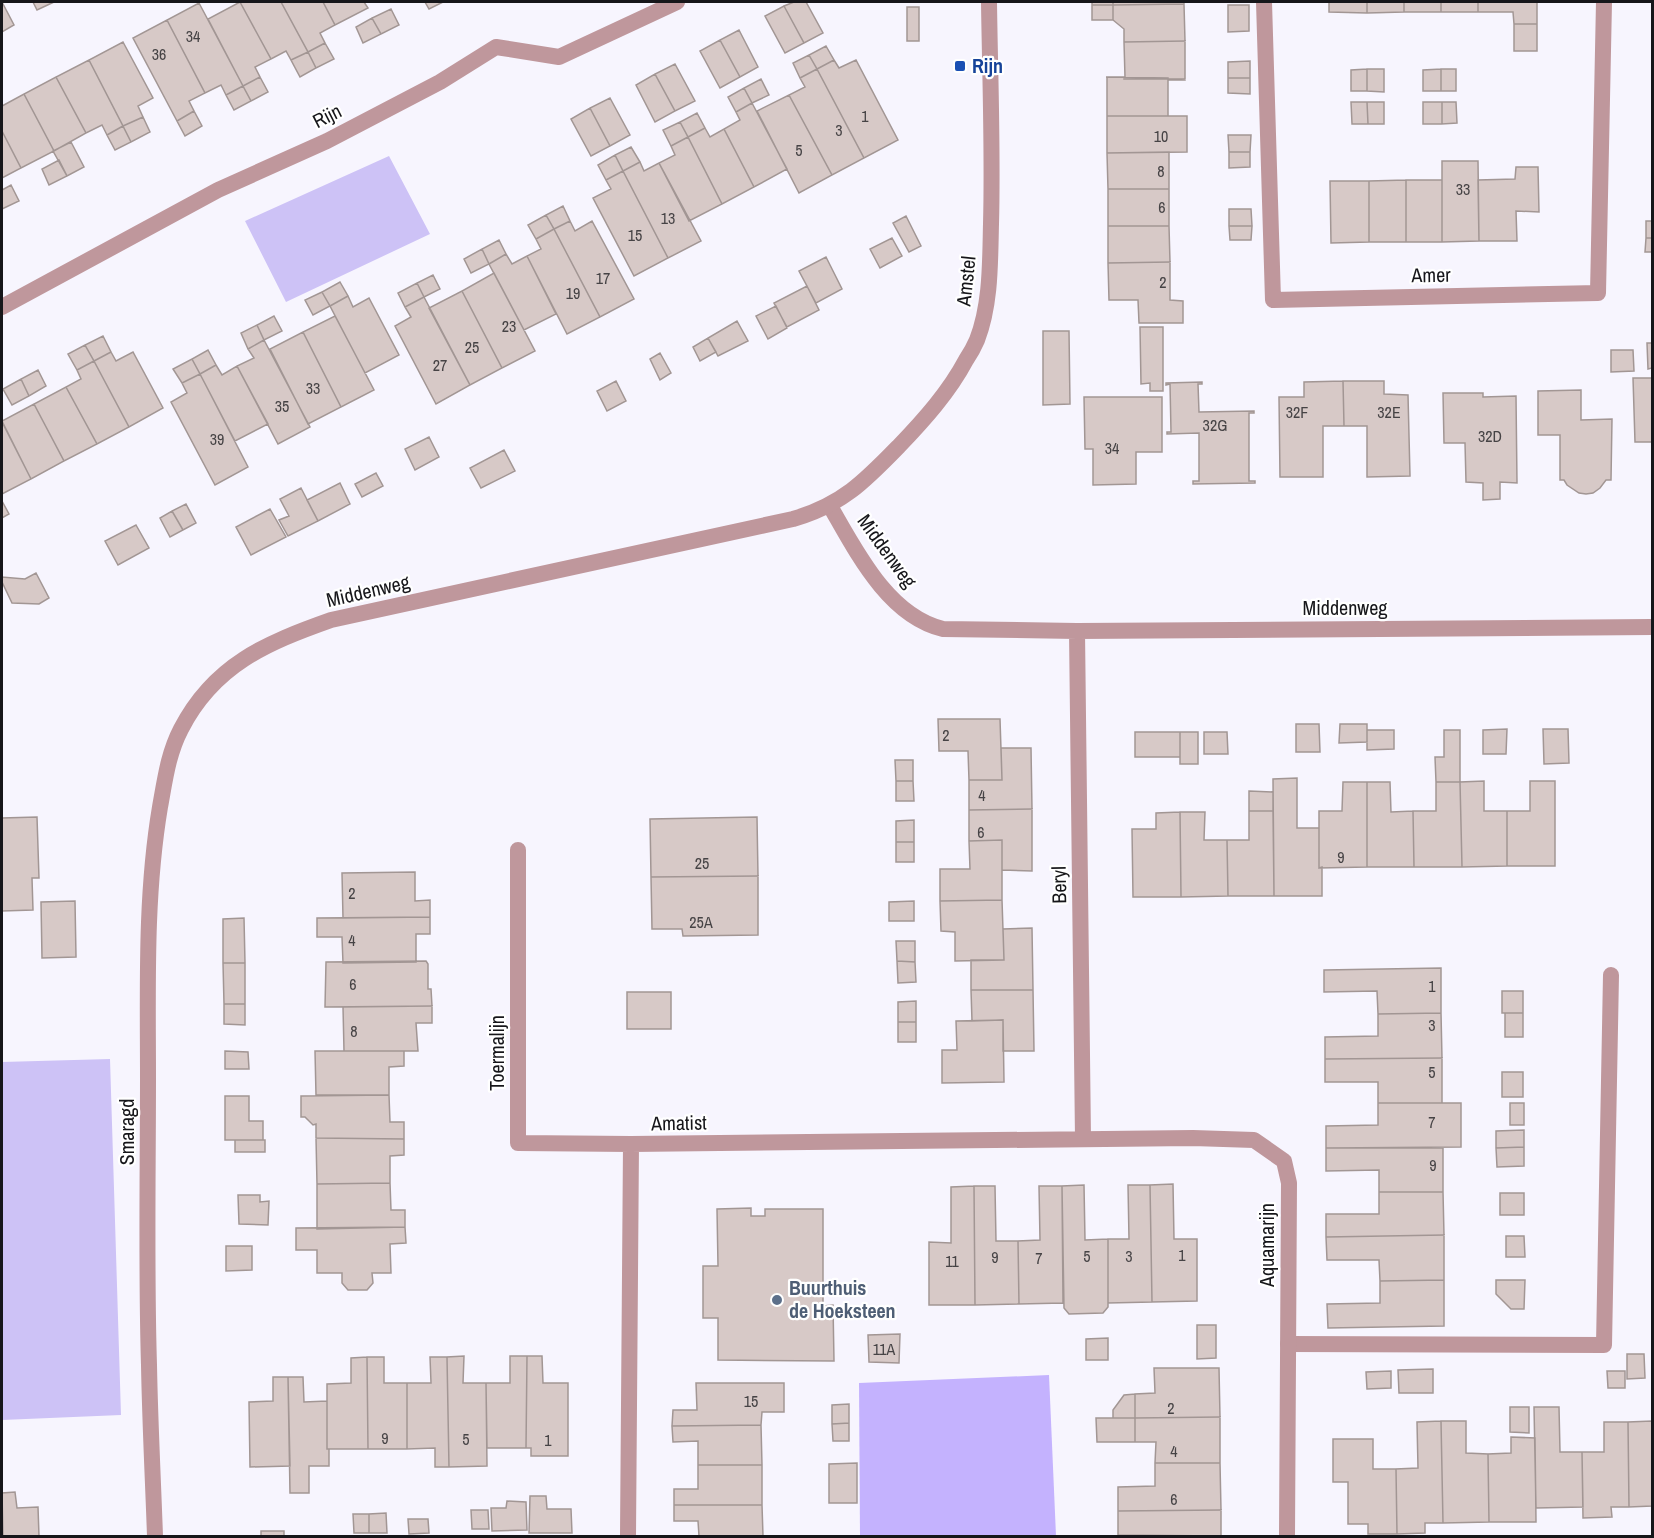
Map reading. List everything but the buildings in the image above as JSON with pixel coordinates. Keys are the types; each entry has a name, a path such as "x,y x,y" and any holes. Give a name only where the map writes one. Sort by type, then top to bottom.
{"street":[{"name":"Rijn","path":"2,307 218,190 327,141 440,82 496,47 559,57 677,2"},
{"name":"Amstel","path":"830,506 867,480 920,424 956,378 977,342 983,319 990,264 992,189 989,2"},
{"name":"Amer","path":"1264,2 1273,300 1598,293 1604,2"},
{"name":"Middenweg","path":"180,730 207,690 248,655 294,633 331,620 793,519 830,506 883,590 909,614 927,626 943,629 1077,631 1653,627"},
{"name":"Beryl","path":"1077,631 1083,1139"},
{"name":"Smaragd","path":"155,1536 148,1365 147,971 149,899 155,839 166,770 180,730"},
{"name":"Toermalijn","path":"518,850 518,1143 631,1144"},
{"path":"1287,1344 1604,1345 1611,975"},
{"name":"Amatist","path":"628,1536 631,1144 1083,1139"},
{"name":"Aquamarijn","path":"1083,1139 1254,1140 1284,1161 1288,1183 1287,1536"}],"shaded area":[{"path":"389,156 430,234 286,302 245,221"},
{"path":"110,1059 121,1415 2,1420 2,1062"},
{"path":"1049,1375 1056,1536 860,1536 859,1383"}],"place":[{"name":"Rijn","path":"960,66"},
{"name":"Buurthuis de Hoeksteen","path":"777,1300"}]}
